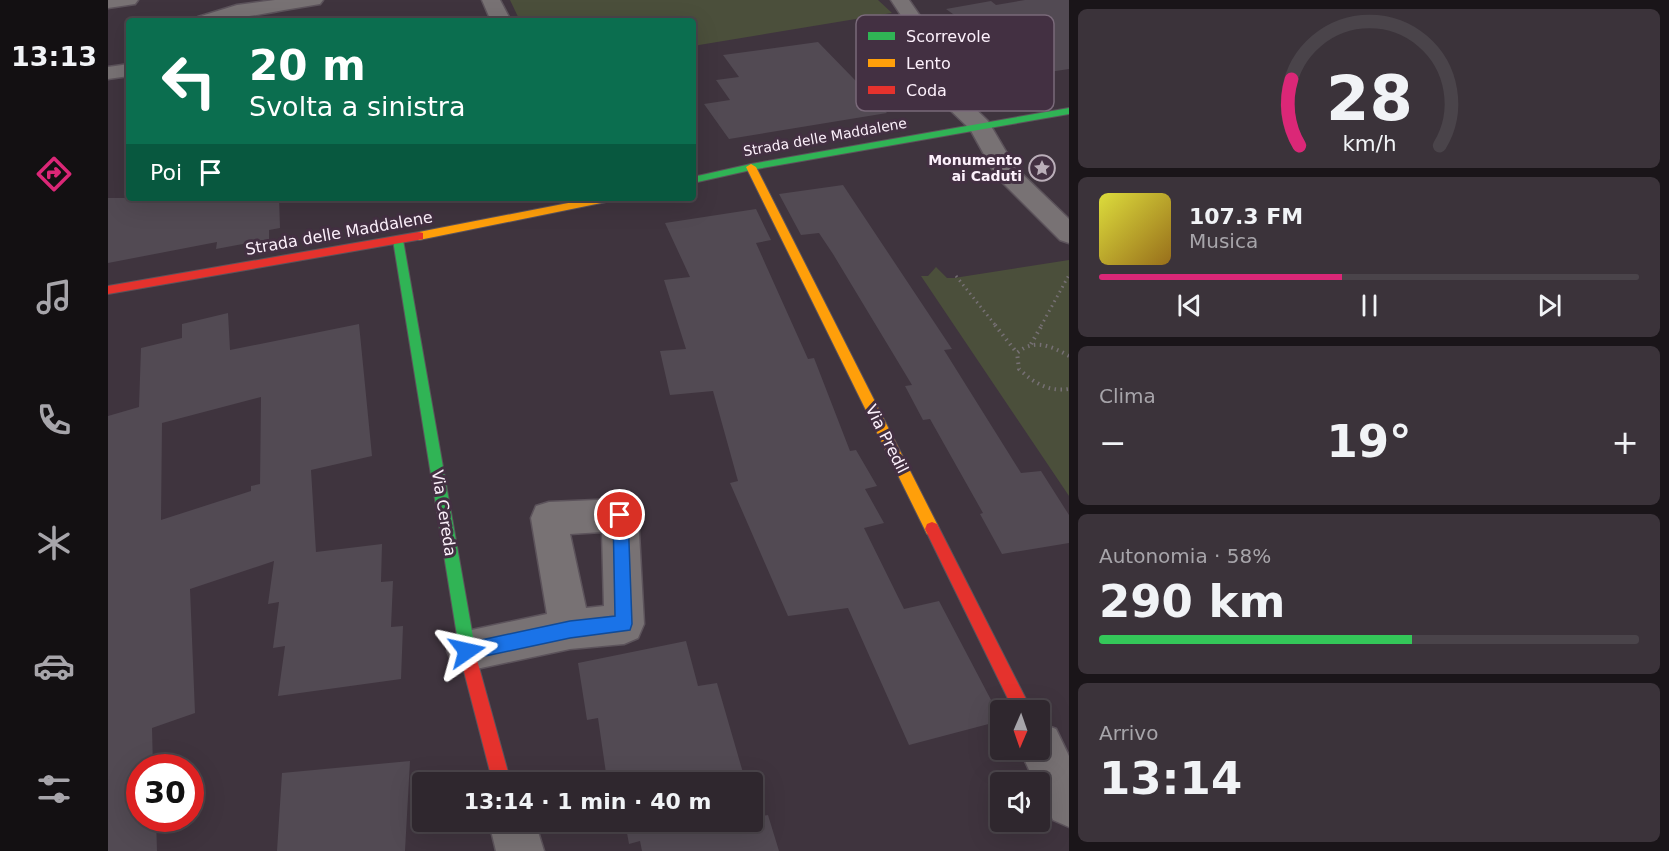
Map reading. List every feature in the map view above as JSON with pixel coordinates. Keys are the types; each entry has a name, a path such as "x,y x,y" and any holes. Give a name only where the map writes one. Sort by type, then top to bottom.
{"street":[{"path":"108,2 129,0"},
{"path":"215,18 237,11 314,0"},
{"path":"491,0 500,18"},
{"path":"900,0 910,15"},
{"path":"108,73 126,70"},
{"path":"964,111 980,126 1005,171 1069,234"},
{"name":"Strada delle Maddalene","path":"696,179 751,167 1069,111"},
{"name":"Via Predil","path":"751,167 1018,700"},
{"name":"Strada delle Maddalene","path":"108,290 398,240 582,201"},
{"name":"Via Cereda","path":"398,240 467,651 499,772"},
{"path":"467,651 570,629"},
{"path":"1047,760 1069,804"},
{"path":"515,832 520,851"}],"path":[{"path":"1031,344 1069,275"},
{"path":"956,276 1017,353 1019,369 1035,384 1059,391 1069,389"},
{"path":"1017,353 1022,347 1031,344 1052,346 1069,356"}],"green space":[{"path":"510,0 878,0 892,13 856,15 856,19 696,46 696,18 519,18"},
{"path":"1069,260 1069,496 921,276 928,276 936,267 947,278 954,278"}],"building":[{"path":"1025,0 1069,0 1069,69 1054,71 1054,15 954,15 946,9 991,1 996,5"},
{"path":"818,42 856,81 856,111 885,111 887,113 729,139 704,104 730,100 716,80 739,77 723,55"},
{"path":"843,185 952,349 944,350 1021,473 1041,471 1069,515 1069,543 1002,554 980,514 983,513 930,419 923,420 905,386 912,385 833,254 819,233 801,235 779,194"},
{"path":"108,198 126,198 126,201 279,201 280,228 269,230 269,239 216,249 217,242 108,263"},
{"path":"756,209 771,240 756,243 808,359 814,358 850,451 856,450 877,486 865,489 884,523 864,528 904,609 939,601 991,700 990,724 909,745 848,608 788,616 730,483 738,481 713,391 670,395 660,351 686,349 664,280 690,277 665,223"},
{"path":"228,313 230,350 359,324 372,456 311,470 316,552 382,544 381,582 393,581 391,627 403,626 401,679 278,696 285,646 273,648 279,602 268,604 274,561 190,589 195,713 152,728 153,754 126,754 126,832 156,832 157,851 108,851 108,416 139,407 141,348 182,338 182,324","holes":["261,397 260,484 251,486 251,491 161,520 162,423"]},
{"path":"686,641 698,686 717,683 743,772 606,772 598,718 587,720 578,663"},
{"path":"410,761 405,851 277,851 282,773"},
{"path":"768,815 779,851 642,851 640,841 629,844 627,832 763,832 763,816"}],"traffic: fast":[{"path":"696,179 751,167 1069,111"},
{"path":"398,240 469,660"}],"traffic: slow":[{"path":"751,167 932,529"},
{"path":"419,236 596,201"}],"traffic: jam":[{"path":"108,290 419,236"},
{"path":"932,529 1018,700"},
{"path":"469,660 499,772"}],"place":[{"name":"Monumento ai Caduti","path":"1042,168"}],"route":[{"path":"467,651 570,629 624,624 620,515"}]}
